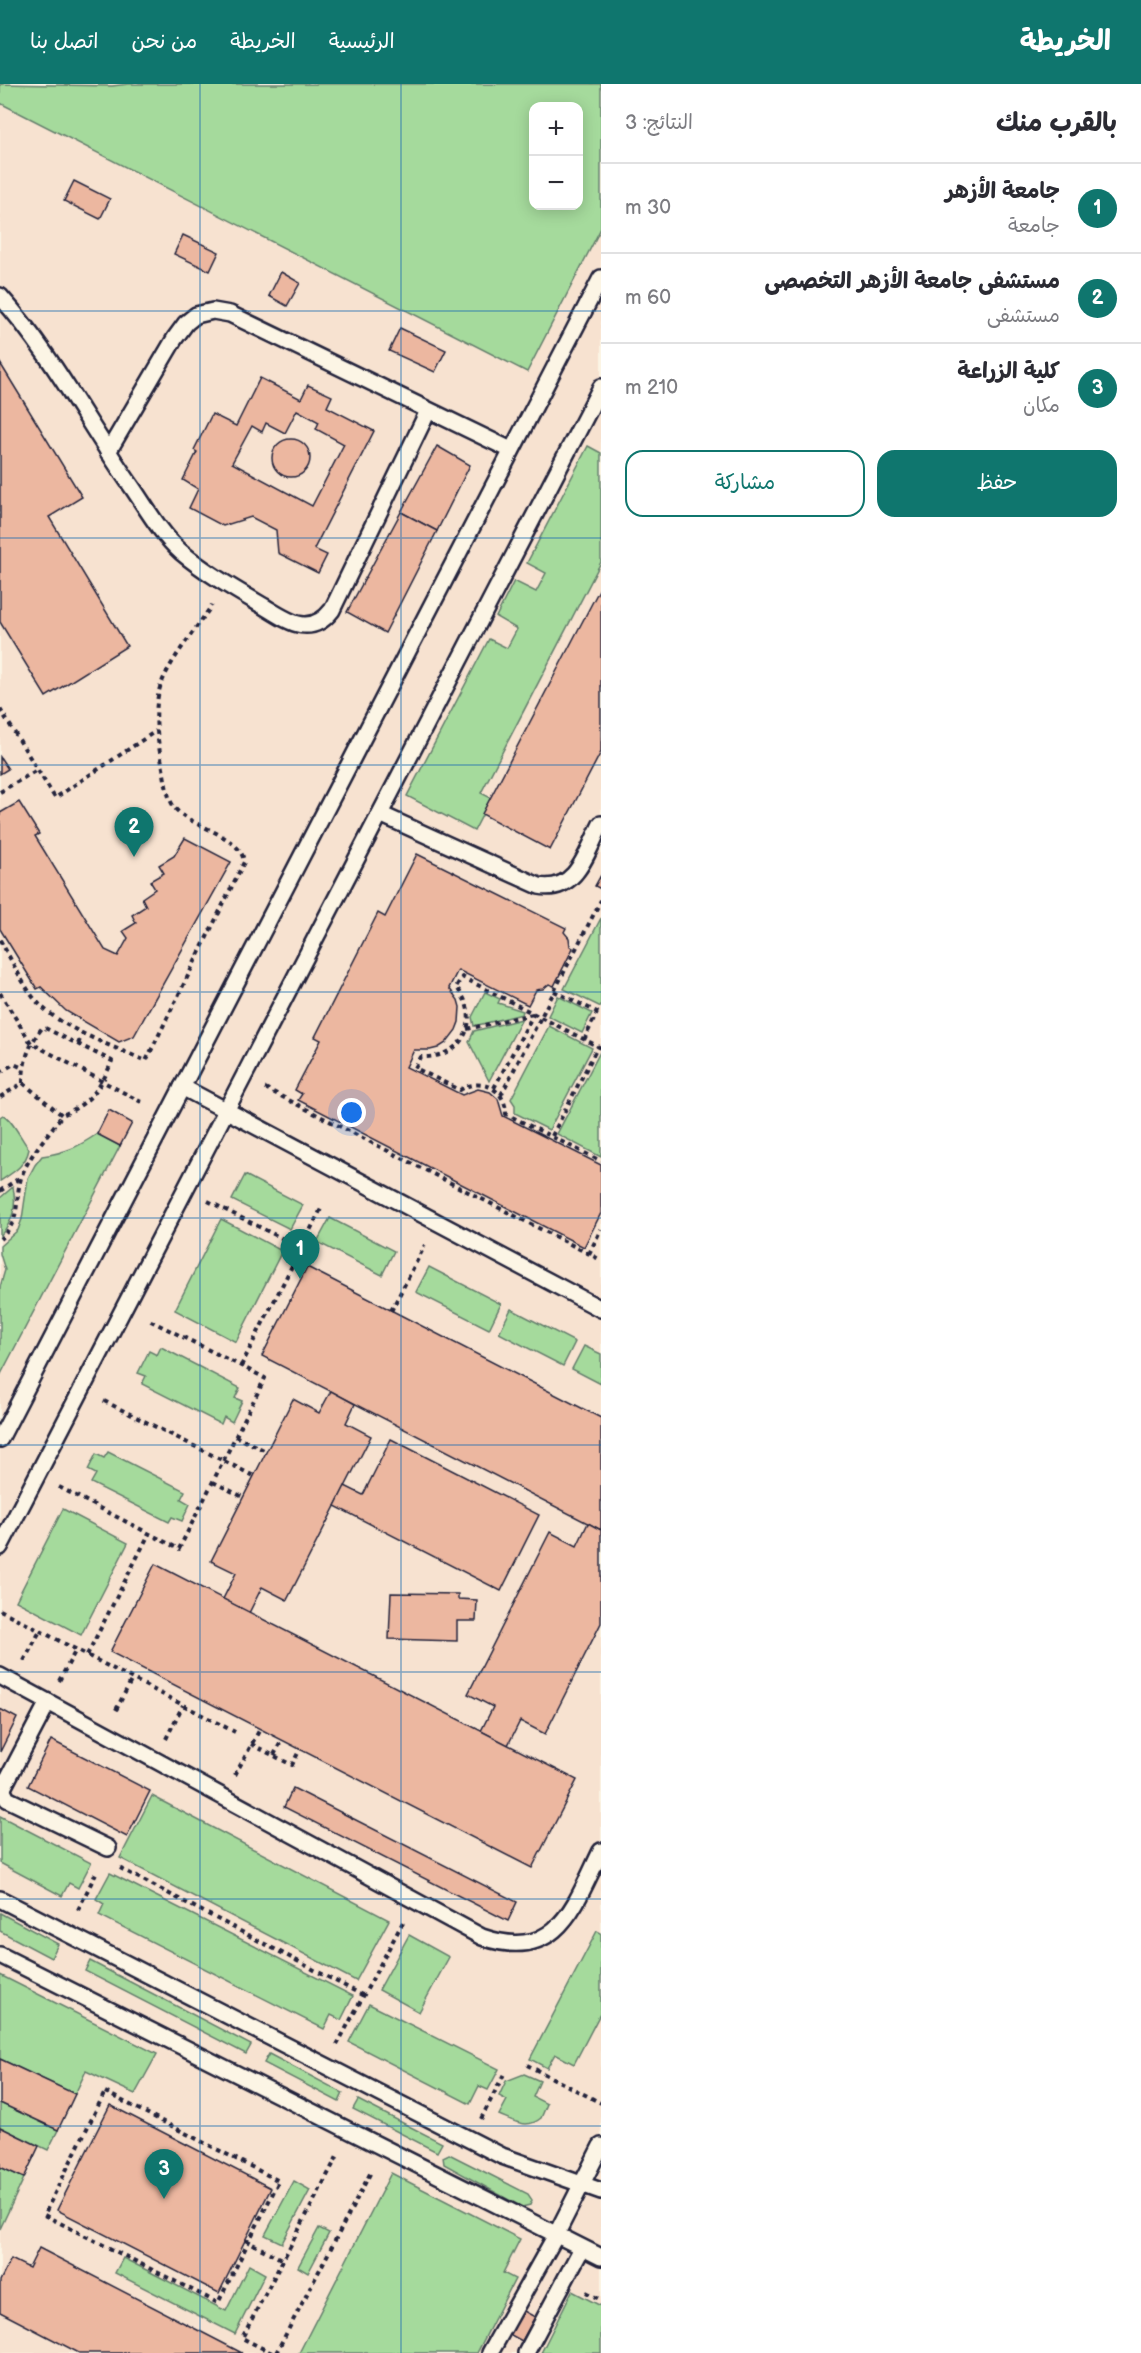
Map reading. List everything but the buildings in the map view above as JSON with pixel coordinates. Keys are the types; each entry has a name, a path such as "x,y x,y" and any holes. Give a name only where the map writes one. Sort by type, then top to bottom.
{"lane":[{"path":"0,1439 601,278"},
{"path":"0,296 55,366 108,452 168,538 181,552 226,584 299,625 308,625 327,617 332,610 428,411"},
{"path":"108,452 175,338 196,315 213,310 230,314 511,450"},
{"path":"0,1547 601,387"},
{"path":"380,814 547,887 563,885 574,876 601,824"},
{"path":"182,1087 601,1309"},
{"path":"6,1679 482,1936 511,1944 526,1943 540,1938 565,1921 601,1851"},
{"path":"48,1702 4,1786 4,1795 7,1799 105,1855"},
{"path":"0,1899 502,2156 601,2191"},
{"path":"0,1955 601,2258"},
{"path":"495,2351 601,2146"},
{"path":"526,2353 582,2247"}],"path":[{"path":"0,940 38,1001 54,1015 83,1033 146,1061 244,862 243,854 234,843 176,810 168,791 156,730 159,689 172,663 226,584"},
{"path":"0,710 55,798 156,730"},
{"path":"0,792 37,770"},
{"path":"501,1095 601,900"},
{"path":"552,1136 599,1047 462,977 456,987 468,1006 469,1018 462,1040 454,1048 433,1057 421,1057 415,1068 460,1090 466,1086 480,1084 494,1088 501,1095 506,1114 601,1161"},
{"path":"554,991 599,1013 584,1040"},
{"path":"0,993 31,1043 167,1116"},
{"path":"467,1029 534,1013"},
{"path":"494,1088 534,1013"},
{"path":"0,1191 21,1177 62,1115 86,1102 103,1082 112,1061 43,1027 31,1043 23,1068 23,1083"},
{"path":"78,1044 83,1033"},
{"path":"0,1072 14,1064 23,1068"},
{"path":"244,1077 601,1260"},
{"path":"0,1097 23,1083"},
{"path":"23,1083 62,1115"},
{"path":"0,1239 13,1222 18,1209 21,1177"},
{"path":"186,1190 301,1248"},
{"path":"241,1366 321,1209"},
{"path":"391,1311 437,1222"},
{"path":"589,1254 601,1229"},
{"path":"37,1475 179,1549 265,1378 125,1307"},
{"path":"81,1390 254,1476"},
{"path":"236,1436 266,1451"},
{"path":"213,1482 243,1497"},
{"path":"87,1655 149,1534"},
{"path":"0,1610 236,1732"},
{"path":"6,1679 40,1631"},
{"path":"48,1702 76,1650"},
{"path":"104,1732 132,1679"},
{"path":"156,1760 183,1705"},
{"path":"223,1796 260,1729"},
{"path":"274,1756 282,1740"},
{"path":"251,1744 292,1765 300,1749"},
{"path":"84,1897 105,1855 112,1852 115,1864 120,1868 364,1996"},
{"path":"346,2030 415,1900"},
{"path":"528,2065 601,2103"},
{"path":"492,2097 504,2074"},
{"path":"105,2092 279,2181 246,2241 218,2303 44,2215 105,2092"},
{"path":"272,2353 242,2338 350,2132"},
{"path":"276,2353 384,2148"},
{"path":"246,2241 283,2260"}],"shaded area":[{"path":"0,84 601,84 601,2353 0,2353"}],"green space":[{"path":"0,84 112,86 129,84 601,84 601,228 527,372 0,103"},
{"path":"588,446 601,453 601,562 481,793 491,798 474,831 407,796 489,639 507,648 517,629 496,617 514,581 536,592 546,573 527,563"},
{"path":"601,918 601,1007 564,989"},
{"path":"485,992 500,999 498,1003 523,1011 522,1014 474,1026 472,1017"},
{"path":"558,996 592,1013 582,1033 548,1016"},
{"path":"522,1019 489,1081 469,1042 474,1031"},
{"path":"549,1026 592,1048 549,1130 515,1113 515,1105 511,1099"},
{"path":"601,1052 601,1157 557,1134"},
{"path":"3,1115 14,1125 29,1149 22,1164 0,1181 0,1117"},
{"path":"97,1134 120,1146 0,1376 0,1287 5,1270 0,1246 18,1230 22,1219 28,1178 42,1156 71,1149"},
{"path":"245,1175 303,1205 290,1229 232,1200"},
{"path":"13,1187 13,1213 0,1236 0,1198"},
{"path":"330,1218 394,1251 382,1275 317,1242"},
{"path":"221,1219 282,1251 236,1342 175,1310"},
{"path":"429,1267 501,1304 489,1329 416,1292"},
{"path":"511,1309 575,1342 563,1366 499,1333"},
{"path":"584,1346 601,1354 601,1384 572,1369"},
{"path":"161,1347 240,1388 235,1398 242,1401 232,1422 224,1417 221,1424 142,1384 146,1376 138,1373 149,1351 157,1355"},
{"path":"108,1452 185,1491 181,1499 190,1504 182,1521 172,1517 169,1522 91,1483 96,1474 88,1470 96,1454 104,1458"},
{"path":"63,1509 128,1543 81,1635 16,1601"},
{"path":"152,1796 389,1920 356,1981 120,1858"},
{"path":"0,1816 91,1863 78,1888 69,1883 62,1896 0,1863"},
{"path":"110,1873 353,1996 341,2020 331,2015 324,2029 99,1915 104,1904 96,1899"},
{"path":"0,1913 58,1944 51,1958 0,1931"},
{"path":"597,1931 601,1933 601,2012 574,2064 555,2054 547,2068 530,2059"},
{"path":"409,1935 449,1957 419,2012 379,1990"},
{"path":"90,1961 251,2045 246,2054 85,1971"},
{"path":"0,1975 157,2054 135,2094 86,2071 75,2094 0,2059"},
{"path":"369,2004 499,2069 488,2090 479,2086 470,2104 349,2042"},
{"path":"269,2054 343,2093 339,2102 264,2063"},
{"path":"524,2074 540,2081 533,2097 547,2104 541,2118 536,2122 526,2124 499,2115 507,2100 499,2096 506,2081"},
{"path":"358,2100 442,2143 437,2152 353,2109"},
{"path":"0,2103 58,2130 48,2150 0,2127"},
{"path":"449,2154 528,2194 532,2200 530,2205 522,2207 444,2164 443,2157"},
{"path":"0,2167 24,2178 0,2229"},
{"path":"391,2173 520,2239 503,2273 515,2279 477,2353 299,2353"},
{"path":"294,2181 310,2190 282,2243 265,2235"},
{"path":"319,2228 329,2233 308,2273 298,2267"},
{"path":"123,2258 226,2311 249,2265 265,2274 235,2334 115,2273"},
{"path":"572,2291 601,2306 601,2353 541,2353"}],"place":[{"name":"مستشفى جامعة الأزهر التخصصى","path":"134,857"},
{"name":"جامعة الأزهر","path":"300,1279"},
{"name":"كلية الزراعة","path":"164,2199"}]}
